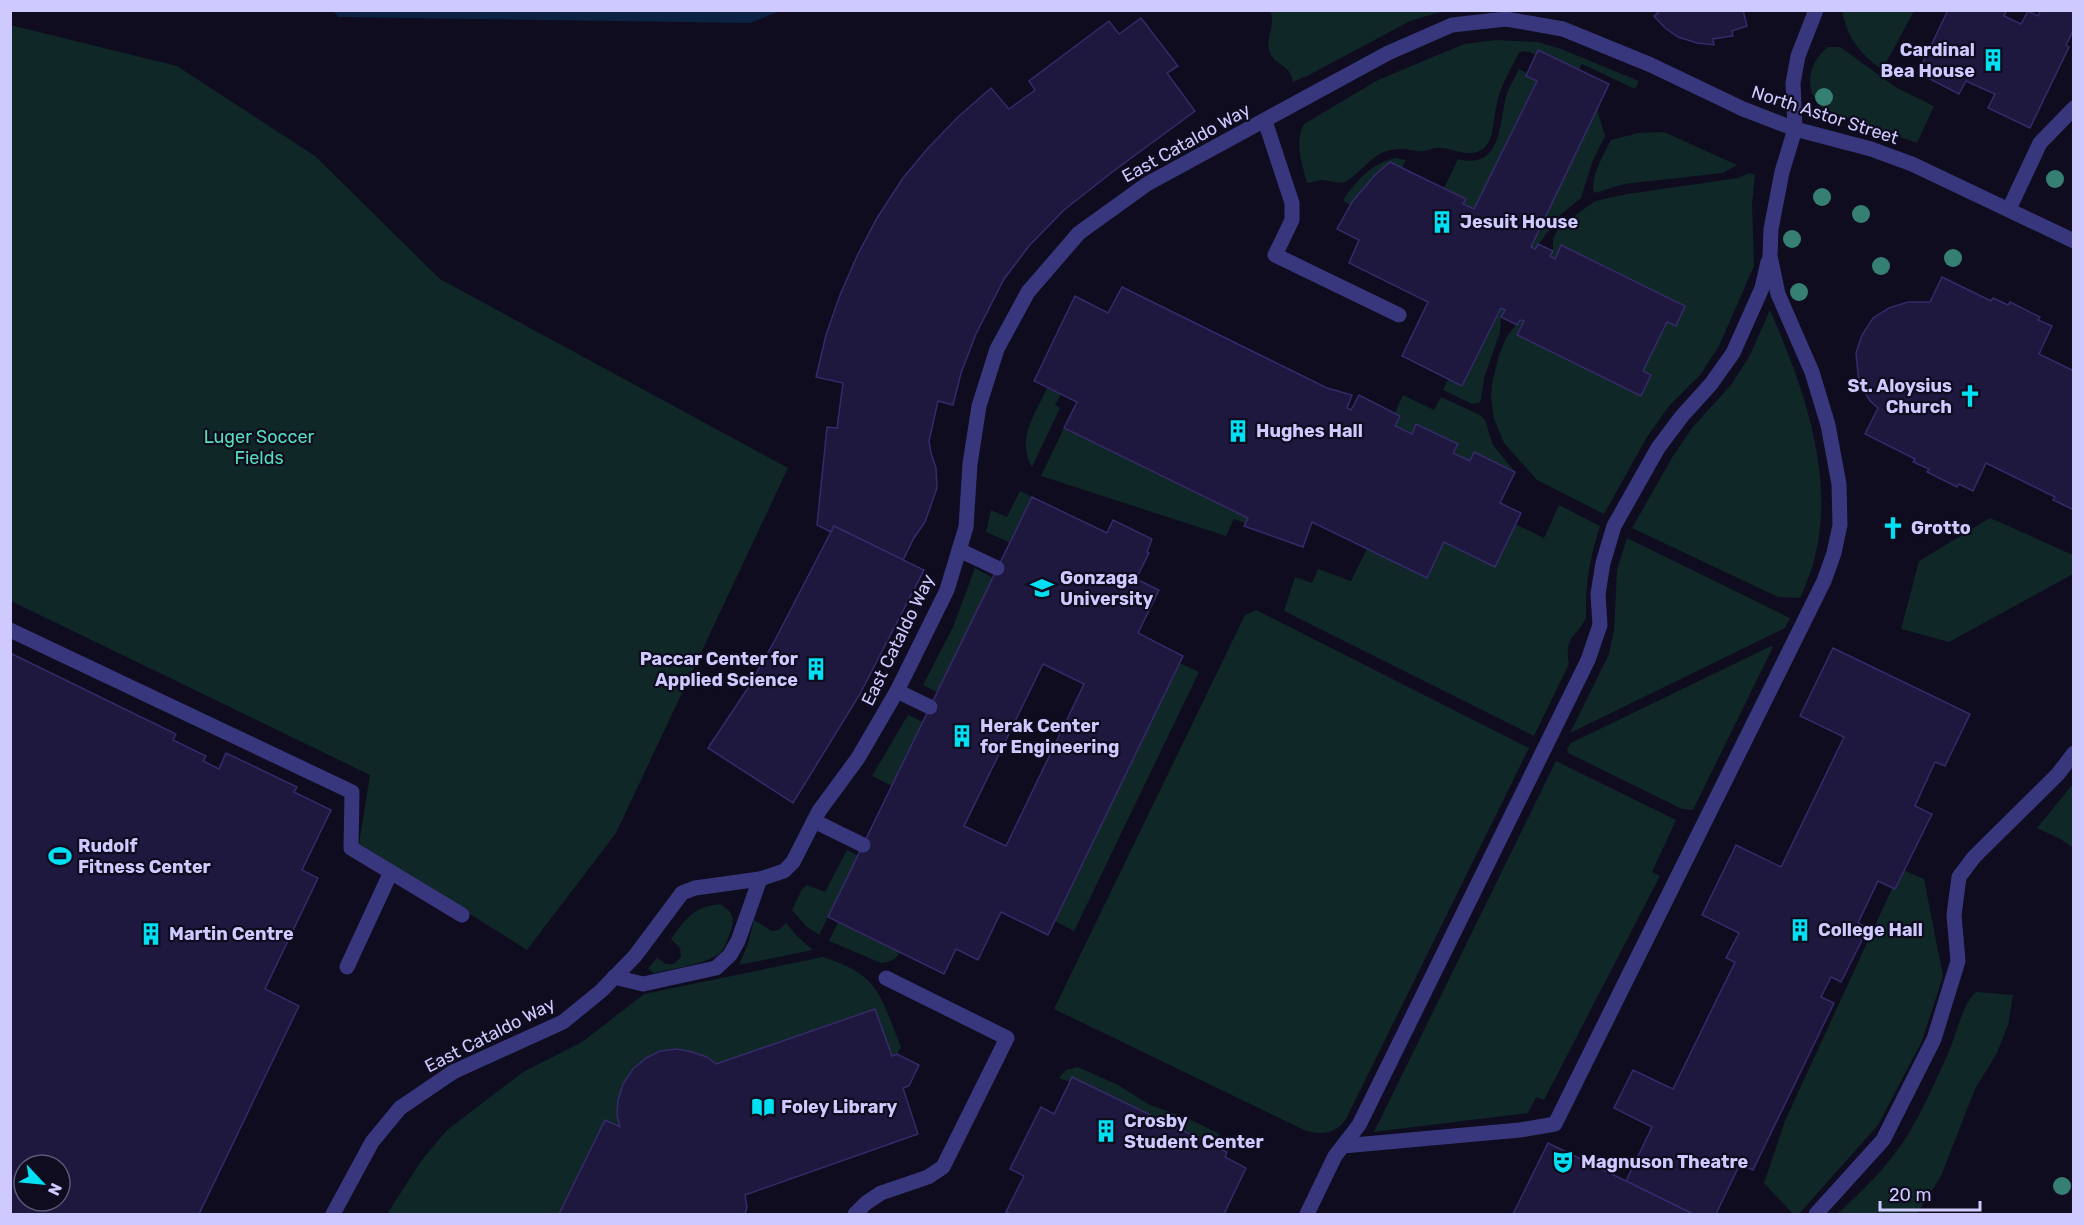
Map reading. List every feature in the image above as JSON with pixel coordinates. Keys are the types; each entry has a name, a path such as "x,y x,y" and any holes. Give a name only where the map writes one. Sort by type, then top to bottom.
{"street":[{"path":"1307,1215 1335,1156 1359,1125 1588,660 1599,625 1603,563 1614,526 1658,448 1682,416 1711,384 1733,353 1762,288 1770,256 1771,229 1782,172 1795,129 1794,83 1798,56 1816,10"},
{"name":"East Cataldo Way","path":"333,1215 372,1142 400,1108 453,1072 563,1022 601,991 635,956 682,893 695,888 760,879 784,871 793,862 819,811 858,758 897,692 947,590 966,528 970,464 979,406 997,349 1028,292 1078,233 1147,184 1388,53 1452,25 1506,18 1563,29"},
{"name":"North Astor Street","path":"1563,29 1651,65 1743,109 1795,129 1871,149 1912,164 2073,241"},
{"path":"2009,209 2040,143 2073,108"},
{"path":"1265,121 1292,203 1292,220 1275,255 1400,315"},
{"path":"1343,1146 1520,1130 1554,1124 1824,581 1834,553 1840,525 1839,484 1828,425 1812,372 1778,294 1770,256"},
{"path":"959,550 997,568"},
{"path":"10,630 352,792 351,848 462,915"},
{"path":"897,692 930,707"},
{"path":"1816,1215 1883,1140 1934,1039 1958,961 1954,915 1959,877 1974,856 2058,774 2073,753"},
{"path":"814,821 863,845"},
{"path":"347,967 391,872"},
{"path":"614,977 643,984 716,968 730,955 738,941 760,879"},
{"path":"855,1215 866,1203 881,1193 928,1177 943,1167 1007,1038 886,978"}],"green space":[{"path":"1842,10 1914,11 1882,70 1867,57 1851,37"},
{"path":"1270,11 1444,11 1410,21 1293,82 1289,71 1270,53 1268,42 1272,16"},
{"name":"Luger Soccer Fields","path":"10,25 177,66 315,156 440,279 788,468 616,833 527,950 359,844 370,775 11,601"},
{"path":"1496,40 1538,42 1639,81 1635,89 1582,64 1579,69 1539,50 1536,55 1521,52 1501,90 1492,134 1488,143 1478,152 1466,153 1439,148 1421,151 1391,150 1371,160 1347,181 1337,183 1320,180 1307,183 1299,146 1304,124 1378,80 1464,44"},
{"path":"1828,47 1840,47 1897,88 1934,106 1917,143 1826,110 1819,104 1811,88 1810,79 1815,61"},
{"path":"1519,69 1527,73 1526,76 1537,81 1474,209 1463,204 1466,199 1444,188 1458,159 1473,161 1484,157 1492,150 1497,140 1508,91"},
{"path":"1597,109 1605,136 1593,160 1581,198 1560,215 1535,249 1531,247"},
{"path":"1664,132 1737,165 1723,173 1624,184 1594,193 1596,173 1611,140 1638,133"},
{"path":"1396,158 1406,160 1402,168 1390,162 1363,188 1351,205 1343,201 1365,174 1379,164"},
{"path":"1749,173 1755,175 1752,203 1754,266 1719,346 1700,375 1669,406 1647,437 1604,514 1537,480 1504,443 1494,419 1491,398 1499,355 1507,336 1520,320 1524,321 1517,335 1641,396 1651,376 1643,371 1667,322 1676,326 1685,306 1562,245 1555,259 1550,256 1553,251 1553,239 1559,227 1595,201 1627,194 1738,178"},
{"path":"1501,308 1505,310 1501,317 1500,332 1484,378 1479,403 1472,404 1443,390 1448,379 1462,385"},
{"path":"1770,310 1798,380 1809,416 1817,452 1821,489 1820,526 1814,562 1800,598 1778,597 1632,528 1673,456 1692,428 1731,385 1750,355"},
{"path":"1047,388 1061,394 1055,405 1060,408 1032,467 1026,446 1027,436"},
{"path":"1403,395 1434,410 1441,397 1480,415 1485,420 1493,445 1515,472 1474,452 1470,461 1453,453 1457,444 1417,424 1412,433 1395,426 1400,416 1395,413"},
{"path":"1064,428 1248,518 1245,523 1234,519 1226,536 1041,476"},
{"path":"1020,491 1032,497 1009,542 986,532 991,510 1007,517"},
{"path":"1559,505 1600,526 1589,571 1586,618 1570,642 1569,664 1534,736 1284,611 1295,577 1312,583 1318,569 1351,581 1367,549 1427,578 1444,542 1495,567 1515,524 1544,538"},
{"path":"1990,518 2073,555 2073,574 1949,642 1901,629 1919,561"},
{"path":"1627,538 1790,618 1785,628 1570,733 1609,654 1614,630 1617,570"},
{"path":"975,568 993,578 937,692 923,685 953,627"},
{"path":"1256,610 1529,748 1346,1119 1338,1128 1324,1133 1306,1131 1054,1009 1245,615"},
{"path":"1773,647 1693,810 1682,809 1568,753 1567,748 1571,743"},
{"path":"1180,663 1199,672 1074,931 1055,921"},
{"path":"908,715 923,722 892,786 872,776"},
{"path":"1556,761 1676,820 1652,872 1660,876 1544,1100 1536,1097 1528,1113 1374,1132"},
{"path":"2073,784 2073,848 2037,828"},
{"path":"847,850 858,856 819,935 806,926 792,910 802,889 807,885 825,892"},
{"path":"1901,869 1924,879 1943,976 1922,1041 1878,1125 1799,1214 1793,1214 1764,1183 1785,1121"},
{"path":"720,904 733,917 727,942 721,952 708,960 689,966 654,973 648,969 657,958 666,964 674,964 681,957 680,948 671,939 696,911"},
{"path":"754,920 772,931 779,930 786,923 813,950 739,965 748,944"},
{"path":"838,922 900,952 892,960 881,963 829,941"},
{"path":"823,957 856,971 876,989 901,1047 897,1054 892,1056 875,1009 716,1064 697,1054 679,1050 661,1052 644,1060 631,1071 622,1087 618,1106 620,1127 605,1120 559,1214 387,1214 421,1161 447,1130 523,1072 582,1042 644,994"},
{"path":"1976,992 2013,995 2008,1025 1997,1053 1975,1089 1941,1176 1917,1214 1837,1214 1875,1178 1907,1136 1950,1050 1966,1005"},
{"path":"1078,1067 1118,1085 1150,1105 1187,1118 1218,1133 1224,1139 1219,1148 1073,1077 1070,1082 1059,1078 1066,1070"}],"water":[{"path":"333,11 780,11 750,23 339,17"}],"building":[{"path":"1656,10 1743,10 1747,26 1732,31 1733,36 1713,39 1714,45 1697,43 1678,37 1665,28 1654,16 1658,13"},
{"name":"Cardinal Bea House","path":"1948,10 2007,10 2004,16 2021,24 2028,11 2038,16 2041,10 2074,10 2074,29 2066,45 2069,47 2030,128 1988,108 1995,94 1966,81 1959,94 1918,73"},
{"path":"1141,18 1178,66 1167,73 1195,111 1064,210 1029,246 1004,279 976,334 961,373 953,405 938,401 929,441 936,468 937,488 925,522 903,560 834,526 831,532 817,525 827,427 837,428 843,383 816,377 826,335 840,295 877,218 903,178 928,148 991,88 1009,109 1035,90 1029,81 1109,21 1119,34"},
{"name":"Jesuit House","path":"1538,50 1609,84 1531,247 1535,249 1538,244 1553,251 1550,256 1555,259 1561,245 1685,306 1676,326 1667,322 1643,371 1651,375 1641,396 1517,335 1524,321 1520,320 1517,325 1501,317 1505,310 1501,308 1462,386 1402,356 1428,302 1349,263 1359,240 1337,229 1352,202 1375,175 1390,162 1466,199 1463,204 1474,209 1537,81 1526,76"},
{"name":"St. Aloysius Church","path":"1942,277 1991,301 1993,298 2008,305 2010,302 2040,317 2038,320 2052,326 2039,354 2074,371 2074,510 2053,500 2055,497 1986,463 1973,491 1959,484 1957,487 1927,472 1929,469 1913,462 1915,459 1865,434 1878,408 1870,401 1859,383 1856,353 1862,335 1873,318 1889,308 1908,302 1930,302"},
{"name":"Hughes Hall","path":"1122,287 1327,388 1352,395 1347,408 1351,410 1359,395 1400,416 1395,426 1412,434 1416,424 1458,444 1453,453 1470,461 1474,452 1515,472 1500,503 1521,513 1495,567 1444,542 1427,578 1312,522 1303,547 1244,526 1248,518 1064,428 1077,402 1034,381 1075,296 1108,313"},
{"name":"Herak Center for Engineering","path":"1032,497 1107,533 1113,520 1152,539 1147,552 1149,553 1136,579 1159,590 1138,633 1183,656 1048,935 1001,912 978,960 956,949 944,974 828,917","holes":["1043,664 1084,684 1006,846 964,826"]},
{"name":"Paccar Center for Applied Science","path":"834,526 924,570 860,694 793,803 708,748 746,691 775,640"},
{"name":"College Hall","path":"1833,648 1970,714 1945,766 1935,762 1915,806 1932,814 1895,889 1878,881 1858,923 1868,928 1841,982 1831,977 1821,997 1834,1003 1753,1170 1740,1164 1716,1214 1693,1214 1626,1181 1652,1127 1614,1108 1633,1070 1673,1089 1735,962 1726,958 1739,933 1702,915 1736,845 1781,867 1844,737 1800,716"},
{"name":"Martin Centre","path":"10,653 176,734 173,740 206,756 203,761 219,769 226,753 297,787 294,792 331,810 302,870 318,878 265,989 299,1006 199,1214 10,1214"},
{"name":"Foley Library","path":"875,1009 892,1056 897,1054 919,1065 909,1086 903,1088 918,1134 745,1195 747,1207 745,1214 559,1214 605,1120 620,1127 617,1115 618,1100 623,1084 633,1069 646,1058 660,1051 677,1049 707,1057 716,1064"},
{"name":"Crosby Student Center","path":"1072,1077 1227,1152 1225,1157 1246,1168 1224,1214 1011,1214 1006,1212 1024,1176 1010,1169 1041,1107 1054,1114"},
{"name":"Magnuson Theatre","path":"1548,1143 1626,1181 1693,1214 1513,1214"}],"place":[{"name":"Cardinal Bea House","path":"1993,60"},
{"name":"Jesuit House","path":"1442,222"},
{"name":"St. Aloysius Church","path":"1970,396"},
{"name":"Hughes Hall","path":"1238,431"},
{"name":"Grotto","path":"1893,528"},
{"name":"Gonzaga University","path":"1042,588"},
{"name":"Paccar Center for Applied Science","path":"816,669"},
{"name":"Herak Center for Engineering","path":"962,736"},
{"name":"Rudolf Fitness Center","path":"60,856"},
{"name":"College Hall","path":"1800,930"},
{"name":"Martin Centre","path":"151,934"},
{"name":"Foley Library","path":"763,1107"},
{"name":"Crosby Student Center","path":"1106,1131"},
{"name":"Magnuson Theatre","path":"1563,1162"}]}
